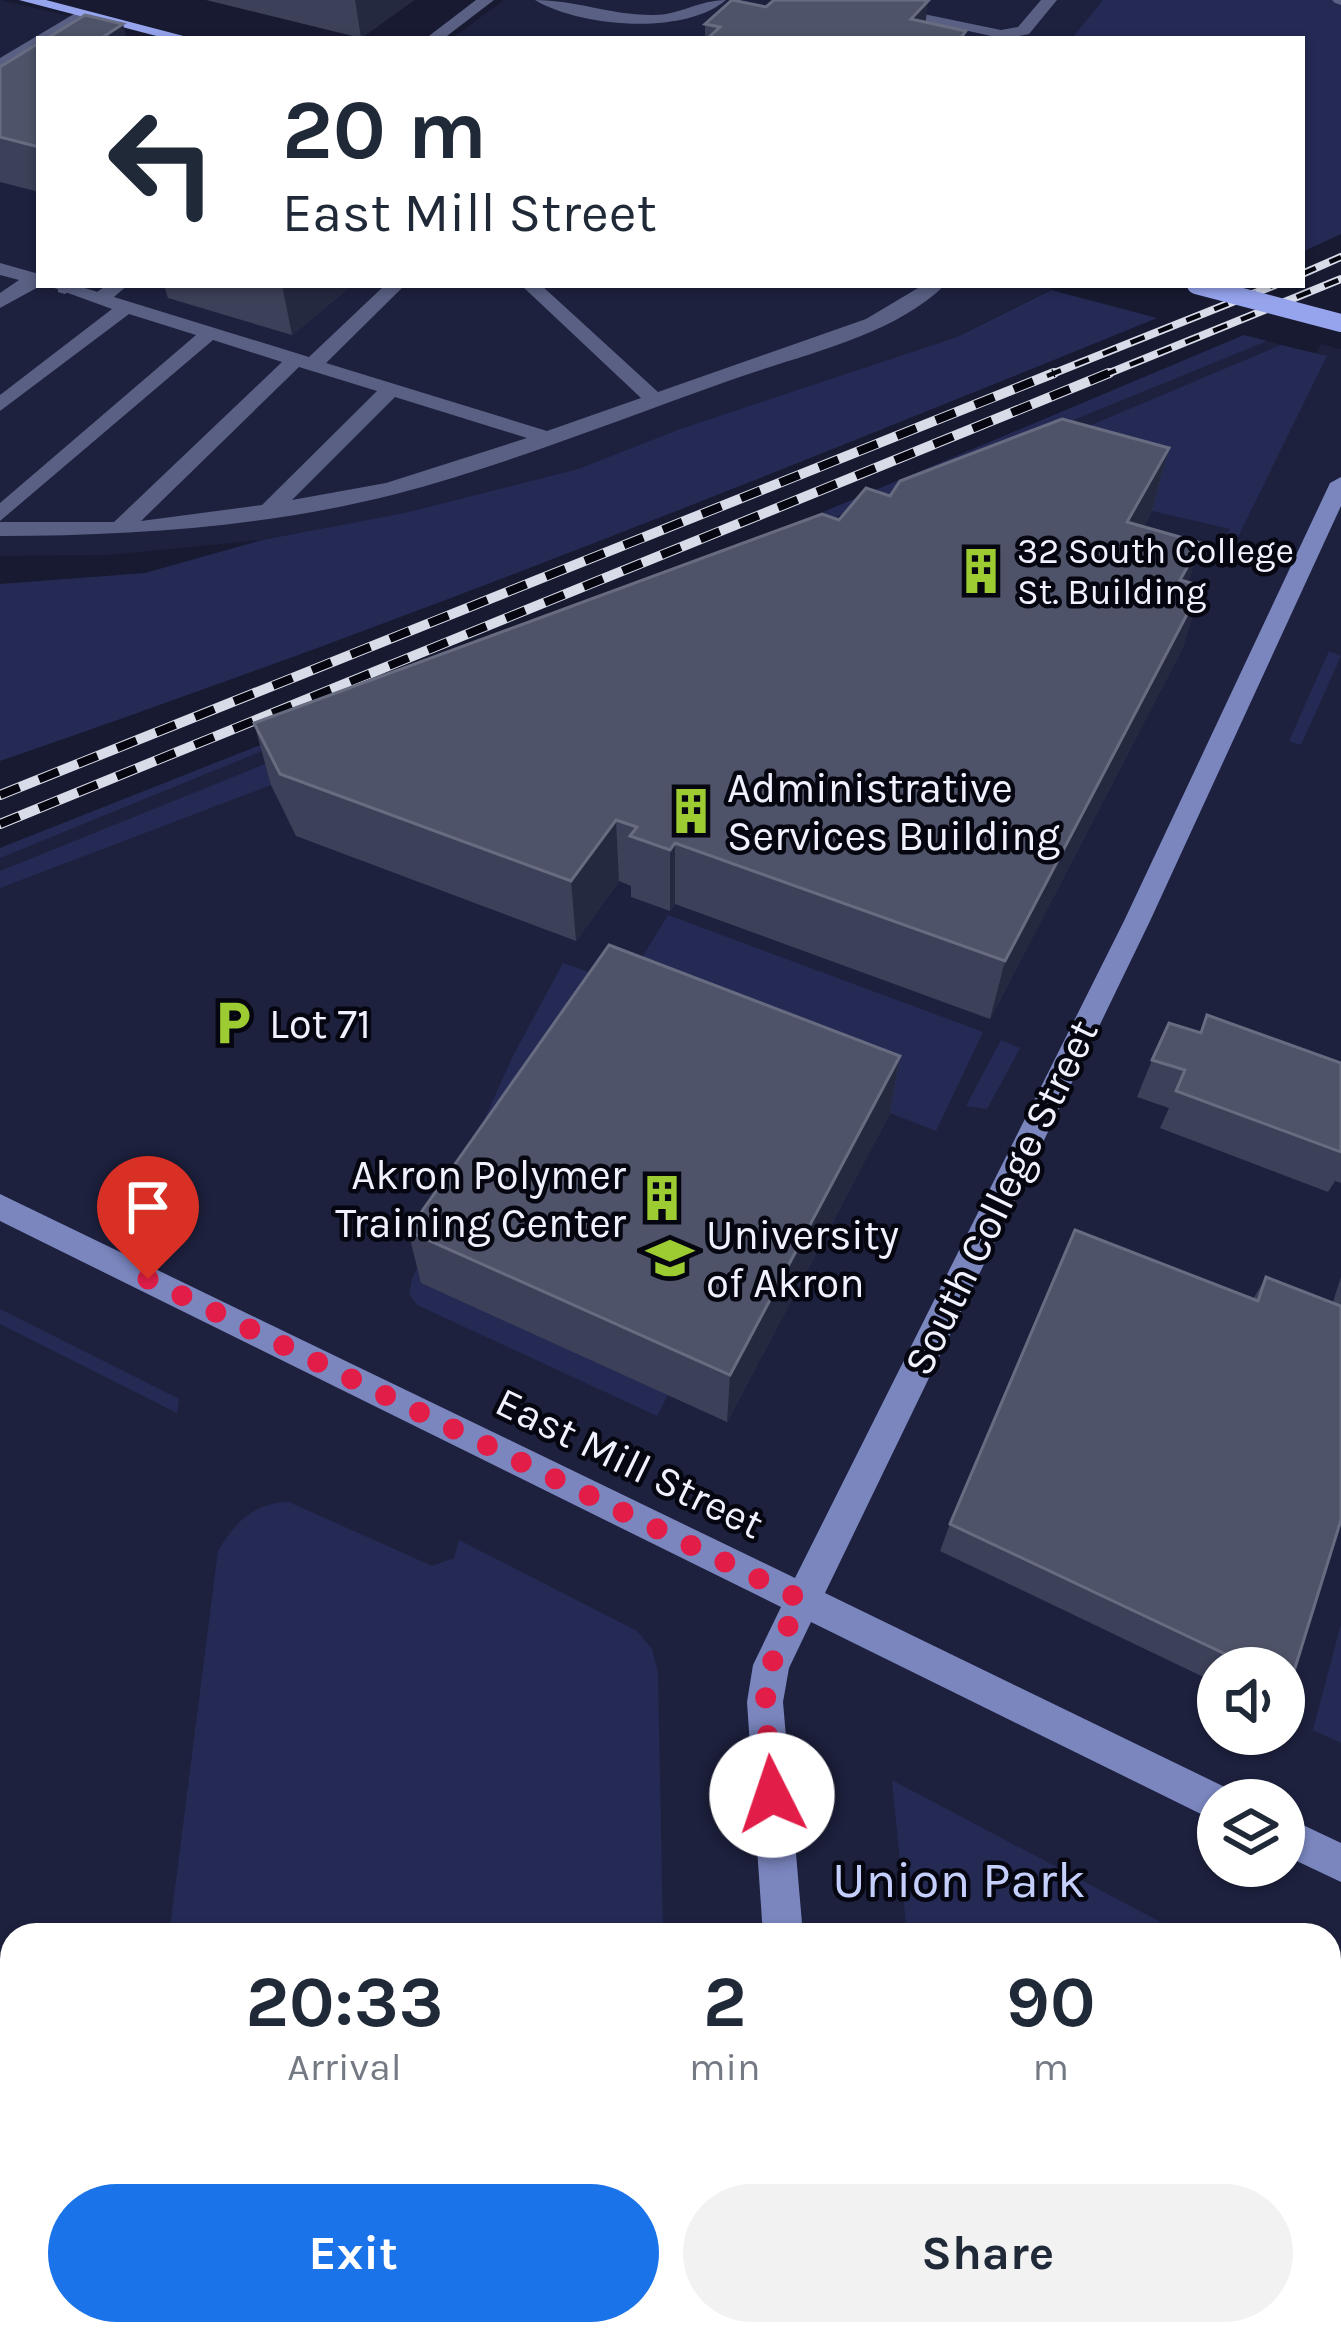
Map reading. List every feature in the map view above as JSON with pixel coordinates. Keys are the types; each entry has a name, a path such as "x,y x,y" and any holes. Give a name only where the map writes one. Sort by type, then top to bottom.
{"main road":[{"path":"27,0 176,36"},
{"path":"1207,288 1341,323"}],"street":[{"path":"437,36 486,0"},
{"path":"543,0 655,23 699,14 718,0"},
{"path":"834,0 1001,35 1023,31 1048,0"},
{"path":"48,36 84,14"},
{"path":"0,65 36,43"},
{"path":"0,269 36,280"},
{"path":"0,302 36,280"},
{"path":"120,529 392,288"},
{"path":"533,288 654,399"},
{"path":"0,529 120,529 267,513 389,489 873,323 931,288"},
{"path":"110,291 128,306 545,437"},
{"path":"0,405 128,306"},
{"path":"0,514 211,332"},
{"path":"267,513 391,389"},
{"name":"South College Street","path":"782,1923 765,1702 771,1665 1137,921 1341,483"},
{"name":"East Mill Street","path":"0,1207 1197,1793"},
{"path":"1305,1845 1341,1863"}],"shaded area":[{"path":"0,0 112,26 36,36 36,288 1053,288 957,337 680,429 578,469 404,513 262,540 109,555 0,556"},
{"path":"504,0 1103,0 1073,36 455,36"},
{"name":"University of Akron","path":"1244,335 1316,354 1321,344 1341,349 1341,1923 0,1923 0,848 407,687"}],"green space":[{"path":"1103,0 1341,0 1341,234 1305,251 1305,36 1073,36"},
{"path":"1051,290 1157,318 582,548 0,761 0,584 145,573 262,540 404,513 578,469 680,429 957,337"},
{"path":"1244,335 1267,341 0,858 0,848 407,687"},
{"path":"1281,345 1327,356 1235,543 1224,541 1230,529 1152,511 816,578 0,888 0,871 793,551"},
{"path":"1329,651 1341,656 1301,745 1289,741"},
{"path":"668,915 983,1032 936,1131 613,1005 668,1395 657,1416 417,1305 409,1294 513,1056 563,963 625,985"},
{"path":"1001,1040 1020,1048 987,1109 966,1106"},
{"path":"0,1309 179,1399 177,1413 0,1324"},
{"path":"289,1502 432,1566 454,1558 459,1540 637,1631 652,1649 658,1673 663,1923 171,1923 218,1551 247,1516"},
{"path":"1341,1624 1341,1743 1313,1730"},
{"name":"Union Park","path":"892,1780 1162,1923 906,1923"}],"building":[{"path":"732,0 766,7 774,0 923,0 928,1 911,19 966,31 962,36 710,36 720,27 705,24"},
{"path":"85,15 123,24 105,36 51,36"},
{"path":"36,45 36,146 0,137 0,67"},
{"name":"Administrative Services Building","path":"1062,419 1169,448 1127,522 1201,543 1180,580 1202,586 1005,961 675,843 670,850 630,836 637,827 616,820 571,881 280,774 254,723 822,514 839,520 866,488 890,496 900,481"},
{"name":"Akron Polymer Training Center","path":"609,945 900,1056 730,1375 408,1231"},
{"path":"1207,1015 1341,1063 1341,1152 1176,1091 1185,1070 1152,1060 1169,1023 1201,1033"},
{"path":"1075,1230 1258,1301 1266,1277 1341,1306 1341,1520 1302,1647 1211,1647 950,1524"}],"railway":[{"path":"1305,273 1341,257"},
{"path":"1102,376 1341,279"},
{"path":"1047,376 1267,288"},
{"path":"0,795 1054,373"},
{"path":"0,824 1109,373"}],"place":[{"name":"32 South College St. Building","path":"981,571"},
{"name":"Administrative Services Building","path":"691,811"},
{"name":"Lot 71","path":"233,1023"},
{"name":"Akron Polymer Training Center","path":"662,1198"},
{"name":"University of Akron","path":"670,1258"}],"route":[{"path":"148,1279 800,1599 771,1665 765,1702 772,1795"}]}
